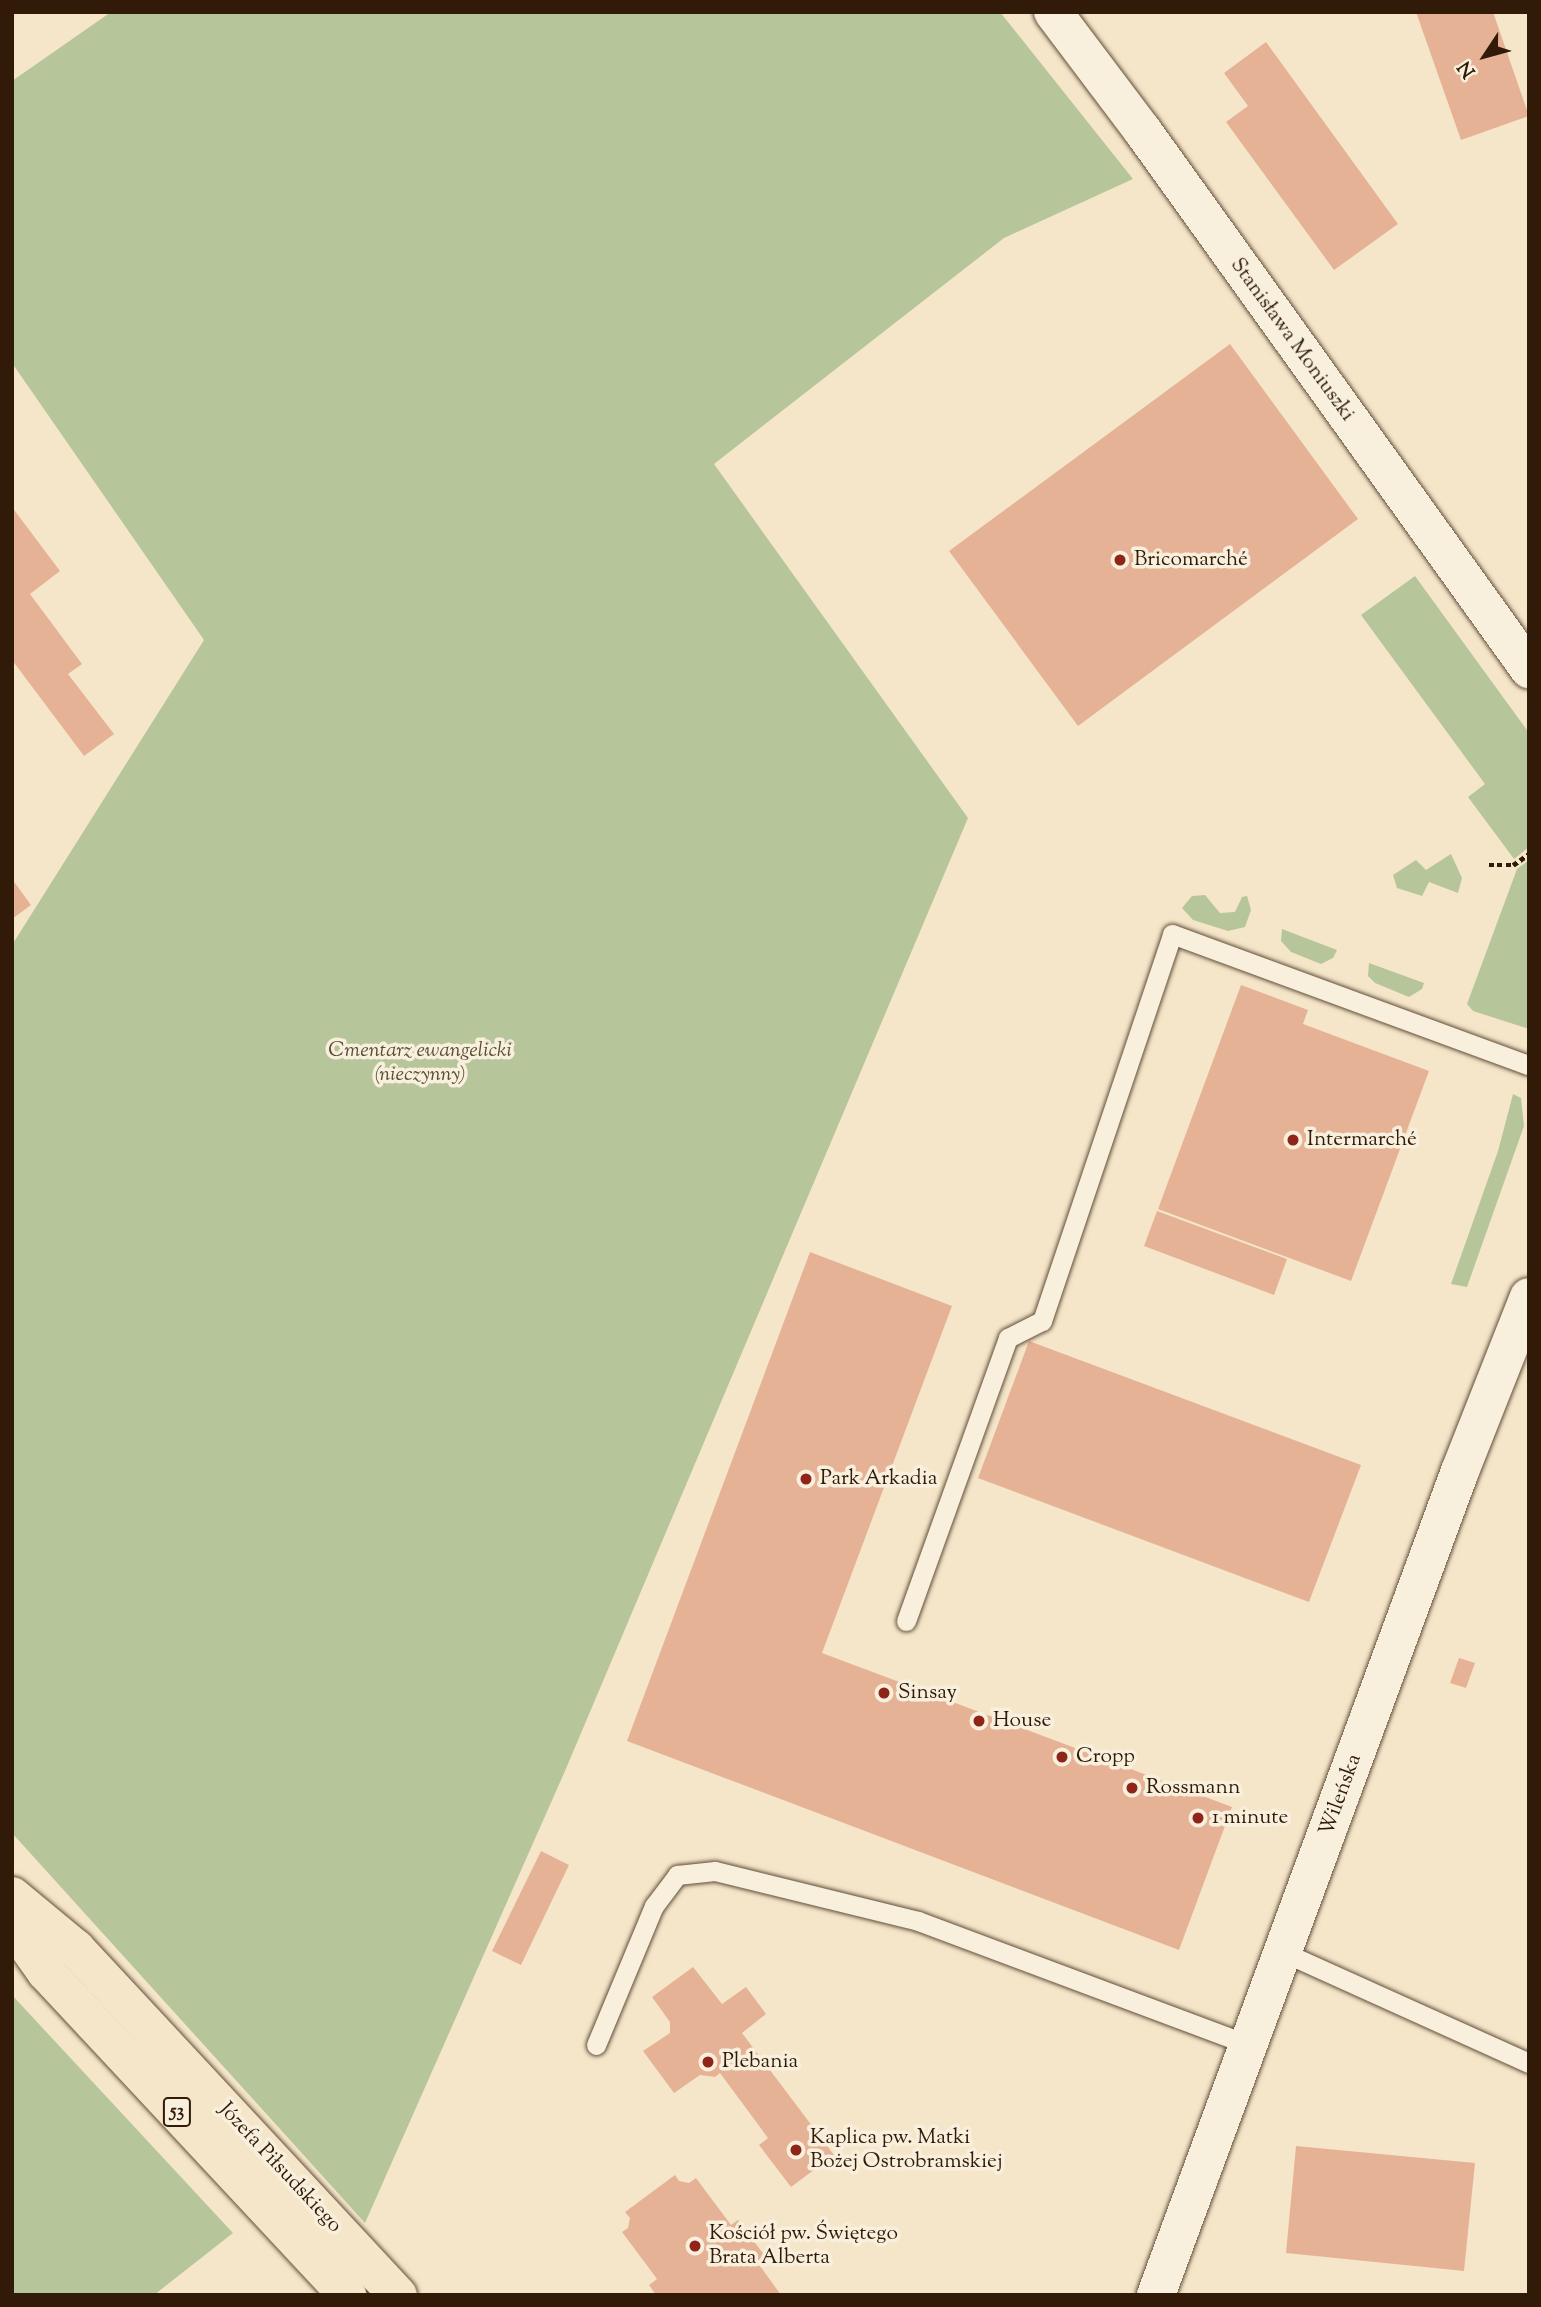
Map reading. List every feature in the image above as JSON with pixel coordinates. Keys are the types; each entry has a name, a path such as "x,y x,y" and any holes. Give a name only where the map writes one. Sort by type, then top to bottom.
{"main road":[{"name":"Józefa Piłsudskiego","path":"12,1896 76,1949 398,2295"},
{"name":"Józefa Piłsudskiego","path":"12,1924 46,1972 347,2295"}],"street":[{"name":"Stanisława Moniuszki","path":"1053,12 1142,130 1529,669"},
{"name":"Wileńska","path":"1156,2295 1460,1471 1529,1297"}],"lane":[{"path":"906,1621 1008,1338 1042,1321 1172,934 1529,1065"},
{"path":"596,2045 654,1906 677,1875 715,1871 918,1921 1250,2045"},
{"path":"1283,1952 1529,2063"}],"path":[{"path":"1489,865 1513,865 1529,854"}],"green space":[{"name":"Cmentarz ewangelicki (nieczynny)","path":"111,12 1000,12 1133,179 1004,238 714,464 968,818 565,1771 365,2223 12,1833 12,945 204,640 12,363 12,81"},
{"path":"1415,576 1529,733 1529,847 1514,859 1468,797 1485,784 1361,615"},
{"path":"1451,854 1462,878 1458,893 1429,882 1422,896 1397,888 1393,875 1416,860 1426,870"},
{"path":"1529,860 1529,1029 1473,1011 1467,1004 1517,869"},
{"path":"1205,895 1220,913 1235,912 1242,897 1247,896 1251,910 1245,927 1228,931 1193,920 1182,908 1192,896"},
{"path":"1282,929 1337,950 1333,958 1321,964 1291,952 1281,941"},
{"path":"1369,963 1424,983 1422,989 1409,997 1375,983 1368,976"},
{"path":"1513,1094 1521,1098 1524,1126 1467,1287 1451,1284 1498,1151"},
{"path":"12,1995 233,2233 154,2295 12,2295"}],"building":[{"path":"1416,12 1493,12 1529,116 1461,140"},
{"path":"1266,42 1398,224 1334,270 1226,122 1248,106 1224,73"},
{"name":"Bricomarché","path":"1230,344 1358,519 1078,726 949,551"},
{"path":"12,507 60,571 30,594 82,664 68,674 114,734 84,756 12,660"},
{"path":"12,879 31,905 12,919"},
{"name":"Intermarché","path":"1241,985 1308,1010 1303,1024 1429,1071 1351,1281 1158,1209"},
{"path":"1157,1211 1287,1259 1274,1295 1144,1246"},
{"name":"Park Arkadia","path":"810,1252 952,1306 822,1653 1232,1807 1179,1950 627,1741"},
{"path":"1029,1341 1361,1465 1309,1602 978,1478"},
{"path":"1459,1658 1475,1663 1466,1688 1450,1683"},
{"path":"541,1851 569,1865 521,1965 492,1951"},
{"name":"Plebania","path":"693,1967 722,2004 746,1987 766,2014 742,2033 834,2155 791,2187 759,2145 768,2138 720,2073 715,2077 700,2075 674,2093 643,2051 670,2033 670,2022 652,1997"},
{"path":"1296,2146 1475,2163 1464,2271 1286,2253"},
{"name":"Kościół pw. Świętego Brata Alberta","path":"675,2175 679,2181 689,2183 696,2178 731,2225 738,2220 768,2260 760,2266 781,2295 656,2295 649,2285 657,2279 622,2232 628,2228 630,2218 625,2212"}],"place":[{"name":"Bricomarché","path":"1120,560"},
{"name":"Intermarché","path":"1293,1140"},
{"name":"Park Arkadia","path":"806,1479"},
{"name":"Sinsay","path":"884,1693"},
{"name":"House","path":"979,1721"},
{"name":"Cropp","path":"1062,1757"},
{"name":"Rossmann","path":"1132,1788"},
{"name":"1 minute","path":"1198,1818"},
{"name":"Plebania","path":"708,2062"},
{"name":"Kaplica pw. Matki Bożej Ostrobramskiej","path":"796,2150"},
{"name":"Kościół pw. Świętego Brata Alberta","path":"695,2246"}]}
